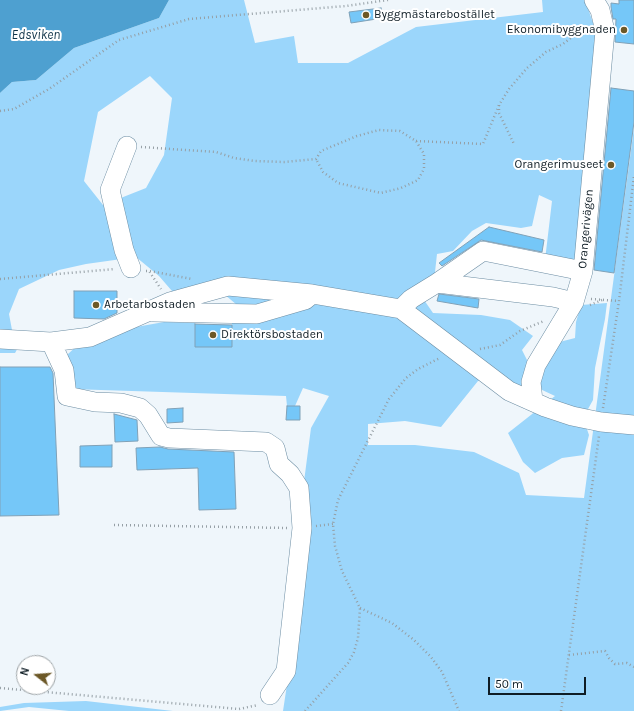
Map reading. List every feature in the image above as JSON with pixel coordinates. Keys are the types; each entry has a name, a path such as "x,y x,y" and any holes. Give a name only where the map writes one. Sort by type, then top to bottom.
{"lane":[{"name":"Orangerivägen","path":"533,401 530,382 536,365 572,304 582,271 604,31 600,10 594,0"},
{"path":"128,146 110,190 124,250 140,270"},
{"path":"401,309 411,299 438,283 484,251 582,271"},
{"path":"438,283 553,297 572,304"},
{"path":"0,339 51,342 90,337 170,302 228,286 312,294 401,309 509,390 557,411 601,422 634,425"},
{"path":"148,312 257,314 305,300 312,294"},
{"path":"51,342 64,370 68,396 95,402 121,403 140,408 148,415 161,436 169,438 266,442 275,448 279,464 290,474 299,488 302,528 286,671 270,695"}],"path":[{"path":"0,111 14,109 50,89 119,40 189,19 346,6 388,0"},
{"path":"416,141 483,144 499,105 509,89 526,68 546,52 563,44 577,33 603,24"},
{"path":"499,105 499,113 514,144"},
{"path":"379,130 400,131 416,141 424,154 424,169 418,180 401,188 381,193 338,183 323,172 316,159 321,151 335,144 379,130"},
{"path":"128,146 216,152 234,158 255,161 284,162 316,159"},
{"path":"561,711 619,301 634,176"},
{"path":"0,279 140,270 200,281"},
{"path":"140,270 170,302"},
{"path":"305,711 348,662 354,652 358,638 360,608 342,571 336,551 333,524 338,500 378,419 398,386 418,369 448,354 500,345 529,326 572,304 602,300 619,301"},
{"path":"572,304 602,300"},
{"path":"114,525 302,528"},
{"path":"360,608 392,623 414,640 432,657 442,672 459,711"},
{"path":"569,654 605,651 615,664 627,662 634,667"},
{"path":"0,688 239,709 262,703 270,695"}],"shaded area":[{"path":"169,0 244,0 255,43 294,36 298,63 348,63 416,27 543,12 542,0 585,0 598,37 592,67 595,92 575,265 545,260 552,201 539,195 532,226 521,228 486,223 472,231 453,251 437,254 434,281 422,297 433,313 481,315 510,320 533,336 522,350 531,368 544,346 575,338 576,322 581,305 607,303 595,368 593,400 583,418 589,435 584,455 562,458 535,473 523,462 508,433 555,396 540,389 513,397 494,372 478,381 441,427 405,421 368,424 368,445 415,445 474,452 519,473 526,495 584,498 634,128 634,711 283,711 300,599 291,581 311,428 329,396 303,388 295,406 287,406 286,396 70,389 68,354 79,344 136,327 164,322 195,323 195,347 231,347 232,322 283,317 237,305 224,294 195,290 172,291 159,276 136,257 86,264 59,270 19,289 9,314 12,330 22,341 15,353 0,353 0,93 12,82 36,80 74,48 159,18","holes":["150,76 172,98 164,155 146,188 103,205 84,181 98,112"]},
{"path":"86,701 173,711 69,711 29,707 0,711 0,707 24,703"}],"water":[{"name":"Edsviken","path":"0,0 169,0 159,18 74,48 36,80 12,82 0,93"}],"building":[{"name":"Ekonomibyggnaden","path":"619,0 634,0 634,44 615,42 616,19 613,19 611,3 619,4"},
{"name":"Byggmästarebostället","path":"381,8 383,18 351,23 349,12"},
{"path":"611,88 634,91 634,122 614,273 594,270"},
{"path":"489,227 544,240 542,252 481,240 442,266 439,263"},
{"name":"Arbetarbostaden","path":"74,291 117,291 117,313 104,319 74,318"},
{"path":"439,294 479,299 478,308 437,301"},
{"name":"Direktörsbostaden","path":"195,324 232,325 232,347 195,347"},
{"path":"0,367 50,367 53,373 59,515 0,516"},
{"path":"287,406 300,406 300,420 286,420"},
{"path":"183,408 183,422 167,423 167,409"},
{"path":"114,414 137,420 138,441 115,442"},
{"path":"112,445 112,467 80,467 80,446"},
{"path":"160,447 168,449 234,452 236,509 199,510 198,468 137,470 136,448"}],"place":[{"name":"Byggmästarebostället","path":"366,15"},
{"name":"Ekonomibyggnaden","path":"624,30"},
{"name":"Orangerimuseet","path":"611,165"},
{"name":"Arbetarbostaden","path":"96,305"},
{"name":"Direktörsbostaden","path":"213,335"}]}
